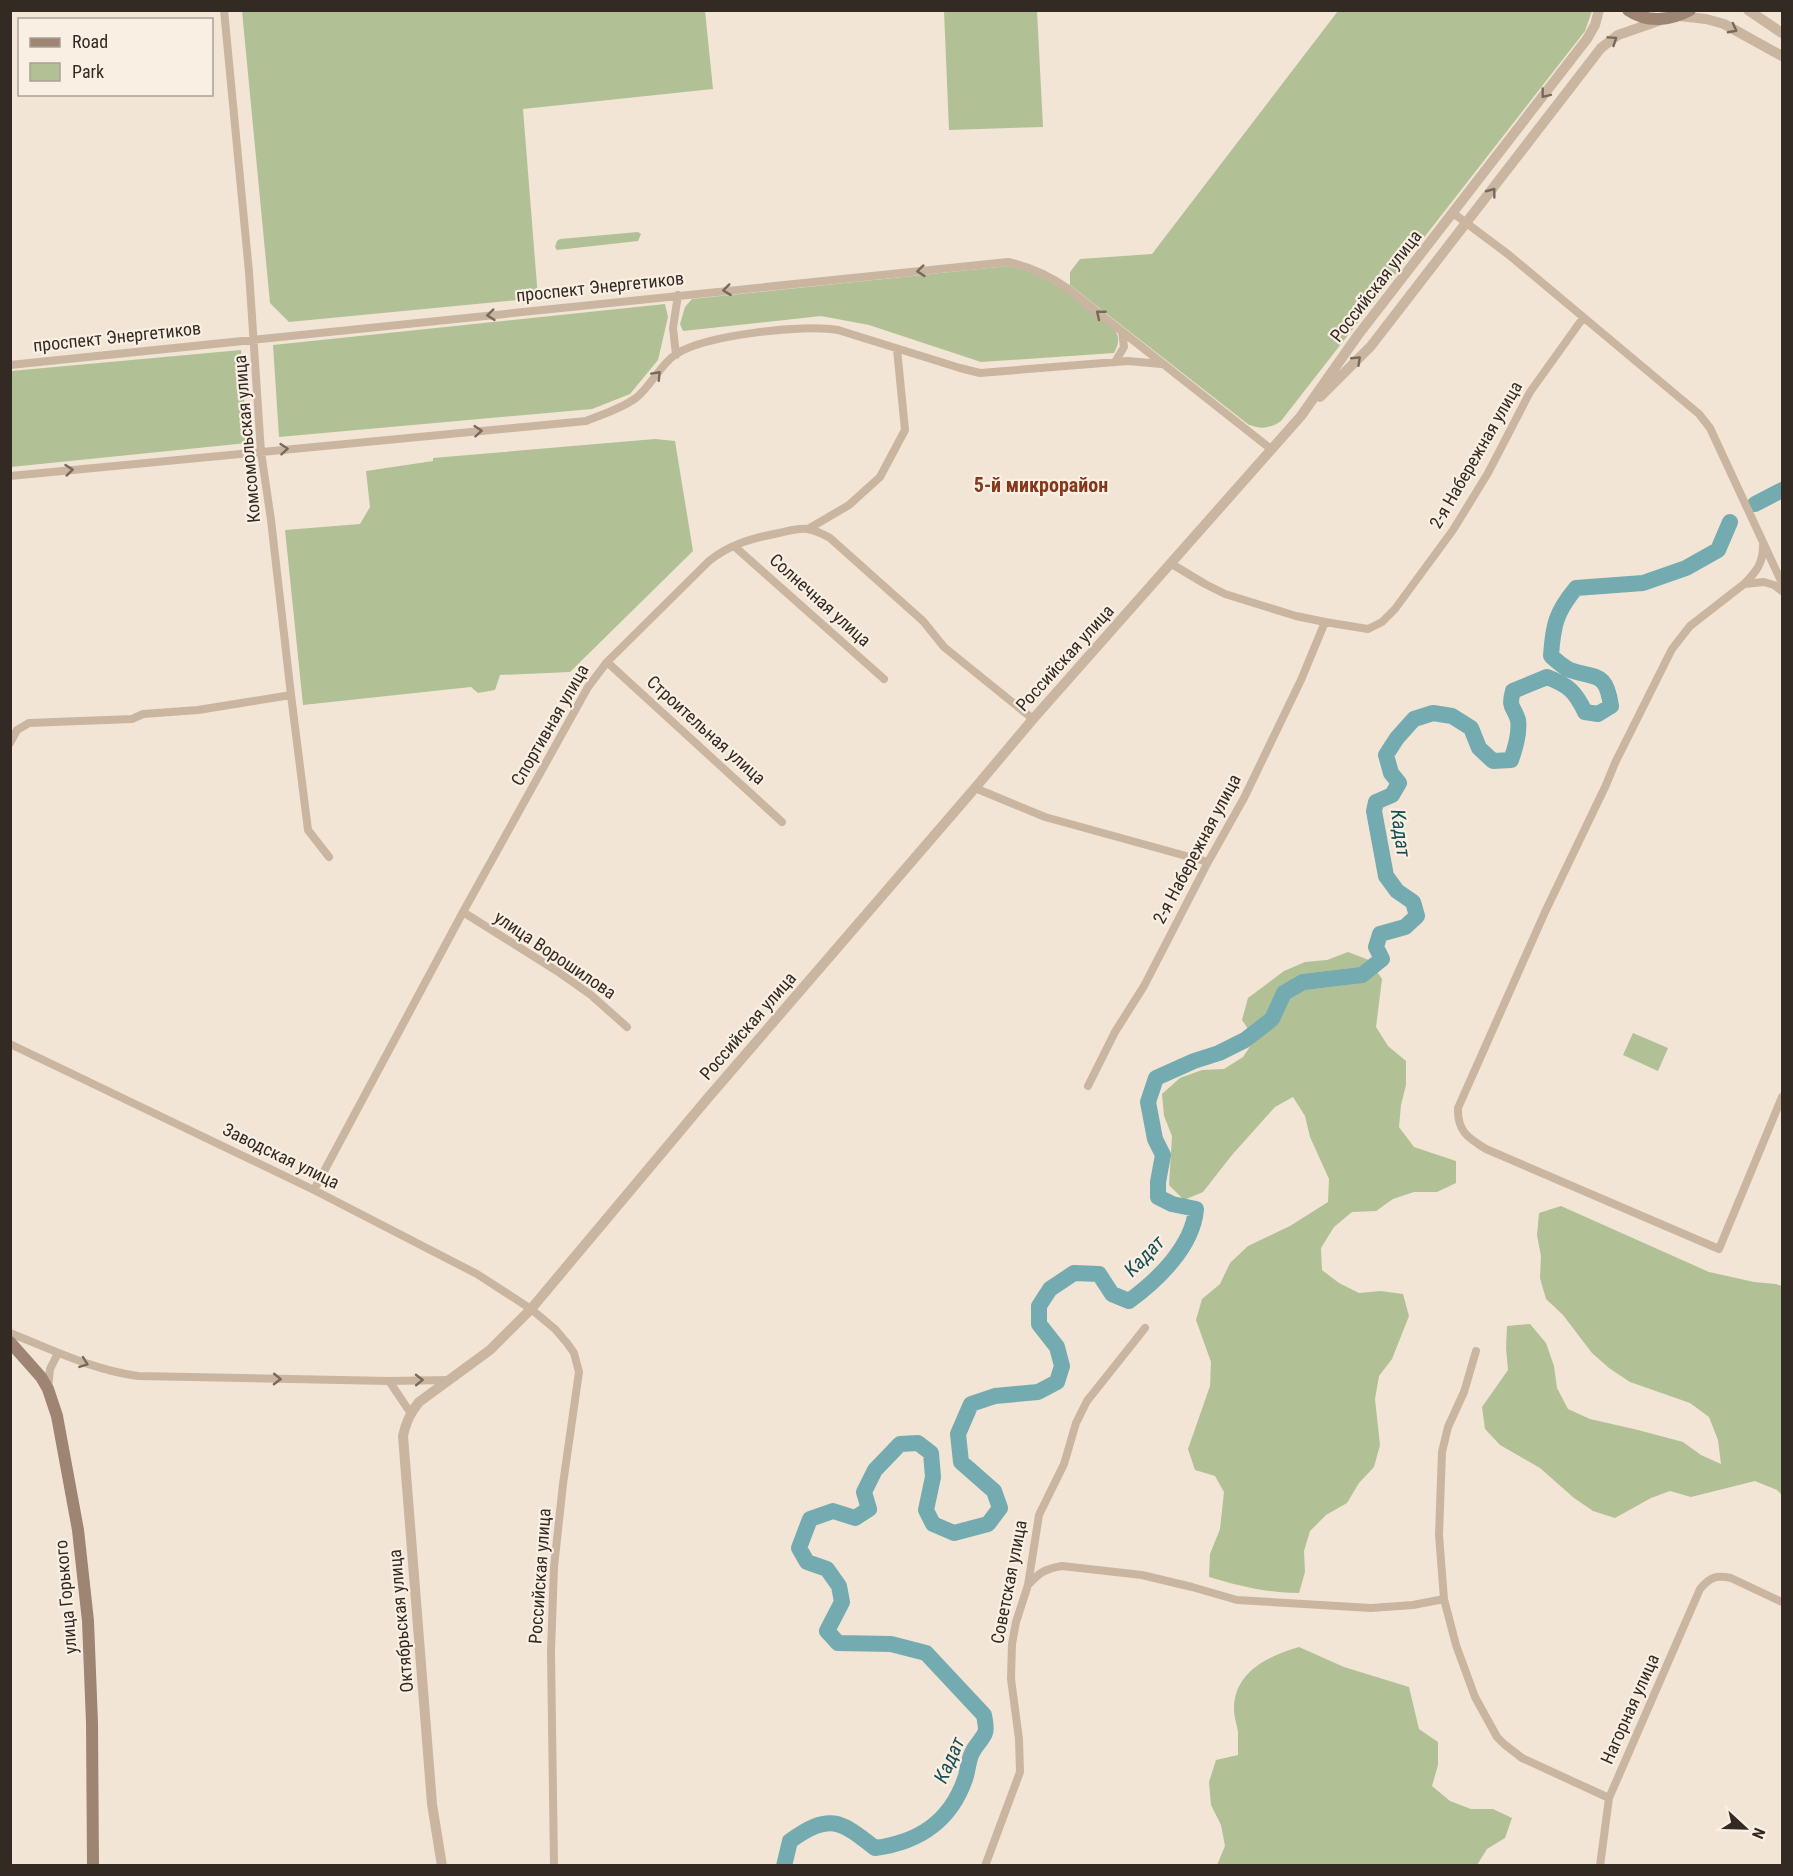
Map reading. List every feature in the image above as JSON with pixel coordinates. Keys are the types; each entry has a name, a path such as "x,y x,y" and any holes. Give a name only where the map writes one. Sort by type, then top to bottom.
{"main road":[{"path":"1628,10 1647,19 1664,20 1684,14"},
{"name":"улица Горького","path":"10,1342 41,1377 48,1389 57,1416 78,1530 87,1609 92,1723 93,1866"}],"street":[{"name":"Комсомольская улица","path":"224,10 255,339 261,452 308,830 328,857"},
{"name":"Российская улица","path":"410,1412 419,1402 490,1350 531,1309 707,1099 1033,719 1300,416 1358,335 1587,39 1595,25 1599,10"},
{"path":"1748,10 1782,33"},
{"path":"1684,14 1724,24 1782,56"},
{"path":"1300,416 1371,346 1468,224 1601,48 1618,35 1664,20"},
{"path":"1454,213 1509,255 1699,414 1710,428 1782,583"},
{"name":"проспект Энергетиков","path":"10,365 1008,262 1047,274 1067,288 1271,449"},
{"path":"676,355 673,328 678,295"},
{"name":"2-я Набережная улица","path":"1088,1086 1115,1032 1144,986 1244,798 1281,725 1324,622 1368,629 1382,622 1395,609 1453,530 1488,473 1530,392 1583,318"},
{"path":"10,476 586,421 615,410 636,398 676,355 703,342 730,337 822,328 860,336 980,373 1128,361 1162,364"},
{"path":"1115,362 1124,347 1122,332"},
{"path":"808,529 849,505 880,477 905,430 897,349"},
{"path":"808,529 830,538 923,621 944,647 1033,719"},
{"name":"Спортивная улица","path":"314,1190 463,912 588,687 607,662 720,552 753,538 808,529"},
{"path":"1762,542 1763,554 1758,570 1744,584 1690,626 1672,649 1654,682 1545,912 1458,1108 1457,1120 1461,1129 1472,1141 1486,1149 1719,1249 1782,1097"},
{"name":"Солнечная улица","path":"734,546 884,679"},
{"path":"1170,563 1225,594 1296,616 1324,622"},
{"path":"1744,584 1764,582 1782,591"},
{"name":"Строительная улица","path":"607,662 782,822"},
{"path":"10,742 17,730 29,723 132,718 144,714 198,710 291,695"},
{"path":"975,788 1045,817 1208,862"},
{"name":"улица Ворошилова","path":"463,912 557,971 591,995 627,1027"},
{"name":"Заводская улица","path":"10,1044 314,1190 477,1274 531,1309"},
{"name":"Российская улица","path":"531,1309 567,1342 574,1353 579,1372 554,1567 551,1651 554,1866"},
{"name":"Советская улица","path":"985,1866 1020,1772 1011,1661 1016,1622 1028,1585 1039,1515 1064,1464 1076,1423 1087,1401 1145,1328"},
{"path":"10,1333 88,1365 138,1376 448,1380"},
{"path":"1476,1352 1464,1392 1443,1441 1439,1535 1444,1599 1456,1645 1475,1697 1497,1737 1522,1758 1610,1798"},
{"path":"48,1389 50,1369 58,1353"},
{"path":"389,1381 410,1412"},
{"name":"Октябрьская улица","path":"410,1412 403,1436 432,1804 442,1866"},
{"path":"1028,1585 1040,1572 1062,1566 1142,1575 1238,1600 1371,1608 1413,1605 1444,1599"},
{"name":"Нагорная улица","path":"1600,1866 1610,1798 1700,1589 1715,1576 1731,1578 1782,1602"}],"green space":[{"path":"242,11 705,11 713,89 523,109 538,298 289,322 270,303"},
{"path":"944,11 1037,11 1043,127 949,130"},
{"path":"1338,11 1592,11 1585,31 1281,421 1273,426 1258,427 1249,425 1070,285 1070,272 1080,259 1152,254"},
{"path":"638,232 641,234 638,241 557,250 555,247 560,239"},
{"path":"1008,266 1033,272 1064,290 1114,328 1118,340 1114,353 981,362 869,325 821,316 683,331 680,324 685,307 692,299"},
{"path":"665,304 668,317 658,360 630,394 592,409 279,437 273,345"},
{"path":"241,350 247,443 11,467 11,371"},
{"path":"655,439 675,441 693,551 570,672 500,675 495,690 478,693 471,687 303,705 285,530 360,524 370,507 366,471 433,461 433,458"},
{"path":"1348,952 1369,960 1382,979 1376,1027 1388,1046 1406,1061 1406,1085 1399,1127 1414,1147 1456,1161 1456,1183 1437,1192 1414,1192 1393,1199 1376,1211 1352,1212 1334,1227 1321,1248 1322,1270 1339,1283 1359,1293 1381,1291 1403,1294 1409,1316 1392,1359 1379,1376 1375,1399 1380,1445 1374,1467 1359,1483 1347,1503 1326,1515 1310,1531 1304,1551 1305,1572 1299,1593 1276,1592 1209,1577 1210,1554 1220,1529 1224,1492 1215,1476 1195,1470 1188,1449 1210,1386 1211,1362 1196,1320 1202,1299 1220,1284 1230,1263 1248,1246 1290,1226 1328,1202 1329,1179 1310,1137 1305,1116 1293,1097 1275,1107 1203,1192 1184,1200 1169,1185 1172,1136 1164,1116 1162,1094 1180,1078 1202,1070 1224,1069 1243,1057 1255,1039 1242,1020 1248,998 1284,971 1305,962 1327,960"},
{"path":"1633,1033 1668,1048 1658,1071 1623,1055"},
{"path":"1561,1206 1709,1272 1782,1286 1782,1495 1777,1490 1755,1481 1691,1497 1670,1491 1651,1498 1615,1518 1593,1511 1574,1498 1540,1468 1500,1445 1485,1429 1482,1407 1508,1370 1507,1326 1530,1324 1546,1343 1554,1366 1557,1388 1568,1409 1590,1419 1683,1442 1701,1455 1721,1464 1718,1440 1709,1417 1690,1403 1630,1382 1609,1368 1592,1353 1563,1315 1546,1299 1540,1278 1541,1256 1537,1235 1539,1213"},
{"path":"1299,1647 1344,1667 1409,1687 1419,1729 1438,1742 1438,1765 1432,1786 1450,1801 1471,1809 1493,1809 1512,1818 1505,1838 1487,1849 1477,1865 1217,1865 1225,1846 1221,1825 1211,1805 1209,1782 1216,1760 1238,1755 1238,1732 1234,1709 1240,1685 1255,1667 1276,1655"}],"waterway":[{"name":"Кадат","path":"1755,504 1782,490"},
{"name":"Кадат","path":"784,1866 790,1841 815,1826 834,1823 843,1826 875,1848 906,1841 931,1827 942,1818 959,1794 971,1756 986,1729 984,1715 926,1653 891,1644 838,1643 827,1631 842,1602 839,1586 827,1569 807,1562 799,1548 810,1519 833,1511 855,1518 869,1509 864,1492 875,1470 900,1444 918,1443 931,1453 933,1477 926,1510 933,1524 954,1533 988,1524 1000,1508 994,1491 961,1462 958,1434 971,1404 995,1396 1038,1392 1057,1382 1062,1366 1057,1347 1039,1324 1039,1306 1050,1289 1074,1273 1099,1274 1112,1294 1129,1301 1151,1283 1172,1261 1181,1249 1193,1223 1196,1209 1172,1204 1158,1197 1163,1155 1155,1139 1148,1102 1156,1078 1245,1040 1272,1019 1284,993 1303,982 1362,975 1382,959 1376,947 1380,934 1405,927 1417,916 1413,902 1397,891 1386,876 1374,811 1376,802 1392,795 1399,783 1391,773 1386,755 1397,738 1414,719 1433,713 1452,716 1471,728 1479,748 1493,761 1511,760 1518,730 1518,720 1511,704 1513,691 1547,677 1570,690 1585,712 1598,714 1611,706 1603,682 1593,676 1570,670 1551,656 1555,627 1564,604 1576,588 1643,583 1686,568 1718,550 1730,522"}],"district":[{"name":"5-й микрорайон","path":"1041,485"}]}
